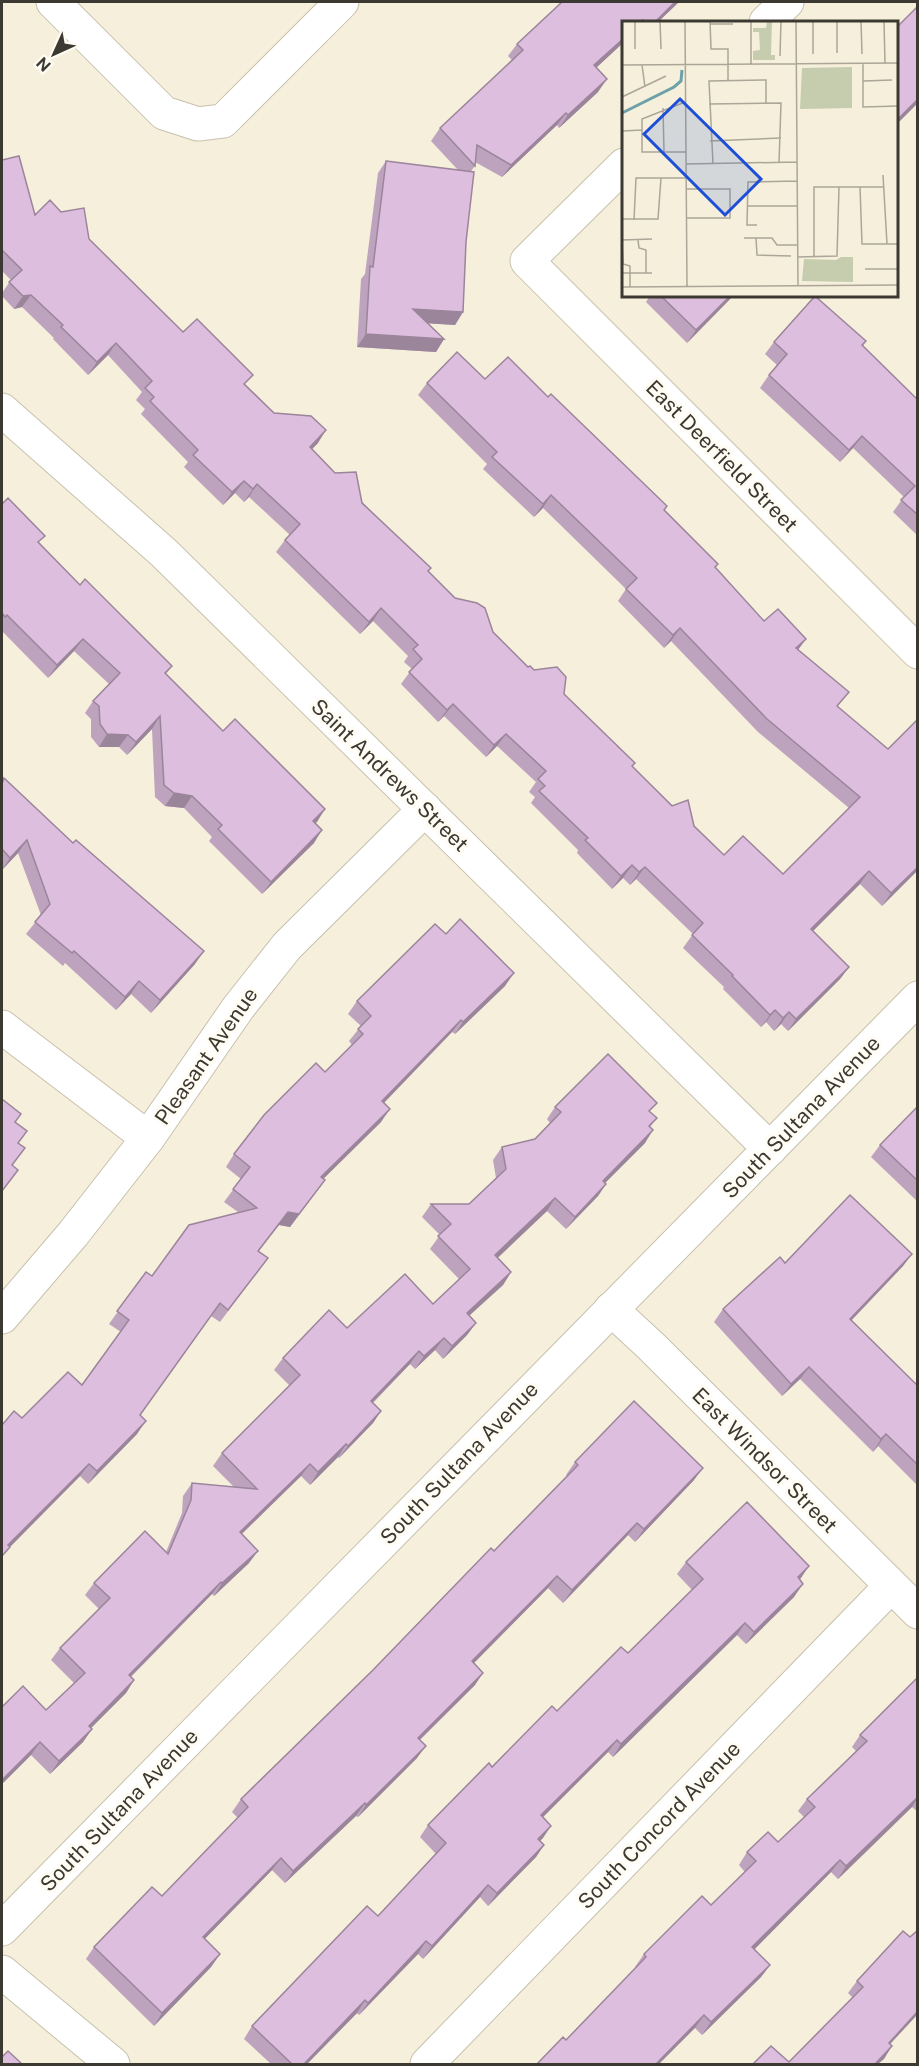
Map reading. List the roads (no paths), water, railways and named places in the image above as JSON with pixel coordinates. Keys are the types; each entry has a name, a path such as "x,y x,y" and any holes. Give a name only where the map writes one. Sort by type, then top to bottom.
{"street":[{"path":"53,2 165,113 198,124 223,121 342,2"},
{"path":"767,21 787,2"},
{"name":"East Deerfield Street","path":"622,167 527,261 918,652"},
{"name":"Saint Andrews Street","path":"2,410 164,553 770,1149"},
{"name":"Pleasant Avenue","path":"2,1317 73,1234 148,1138 238,1008 287,946 425,809"},
{"name":"South Sultana Avenue","path":"2,1929 918,998"},
{"path":"2,1027 148,1138"},
{"name":"East Windsor Street","path":"610,1309 651,1346 918,1612"},
{"name":"South Concord Avenue","path":"427,2064 891,1586"},
{"path":"2,1972 113,2064"}]}
